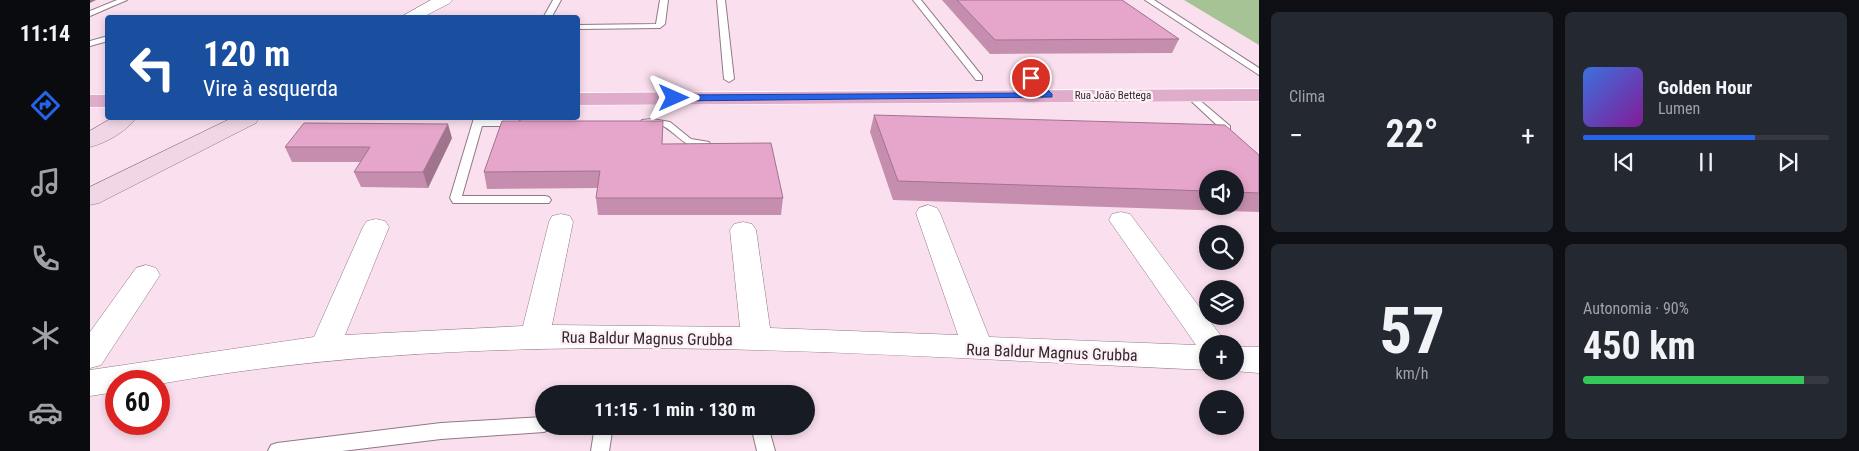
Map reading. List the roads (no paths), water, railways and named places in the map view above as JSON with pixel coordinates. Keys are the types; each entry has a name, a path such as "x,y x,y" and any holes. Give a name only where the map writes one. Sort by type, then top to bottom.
{"main road":[{"name":"Rua João Bettega","path":"580,80 1259,76"},
{"path":"1031,78 1048,96"},
{"path":"1073,78 1092,95"},
{"path":"90,83 105,83"},
{"name":"Rua João Bettega","path":"580,98 1259,95"},
{"path":"90,101 105,101"},
{"path":"90,140 122,120"},
{"path":"90,197 244,120"}],"street":[{"path":"413,15 444,0"},
{"path":"928,212 978,348"},
{"path":"1122,220 1205,335"},
{"path":"535,337 561,222"},
{"path":"324,348 376,227"},
{"path":"743,230 756,339"},
{"path":"90,356 146,276"},
{"name":"Rua Baldur Magnus Grubba","path":"90,383 166,370 324,348 535,337 756,339 1199,358"},
{"path":"1244,359 1259,360"}],"lane":[{"path":"90,14 123,0"},
{"path":"549,15 557,0"},
{"path":"580,27 657,26 661,24 664,0"},
{"path":"721,0 729,80"},
{"path":"917,0 979,78"},
{"path":"1149,0 1259,72"},
{"path":"90,44 105,39"},
{"path":"1190,95 1226,128 1221,131 1208,131"},
{"path":"526,123 479,120 456,198 457,200 545,200"},
{"path":"633,122 662,122 669,125 684,141 690,144 719,144"},
{"path":"277,451 441,431 535,425"},
{"path":"600,451 603,435"},
{"path":"762,435 766,451"}]}
